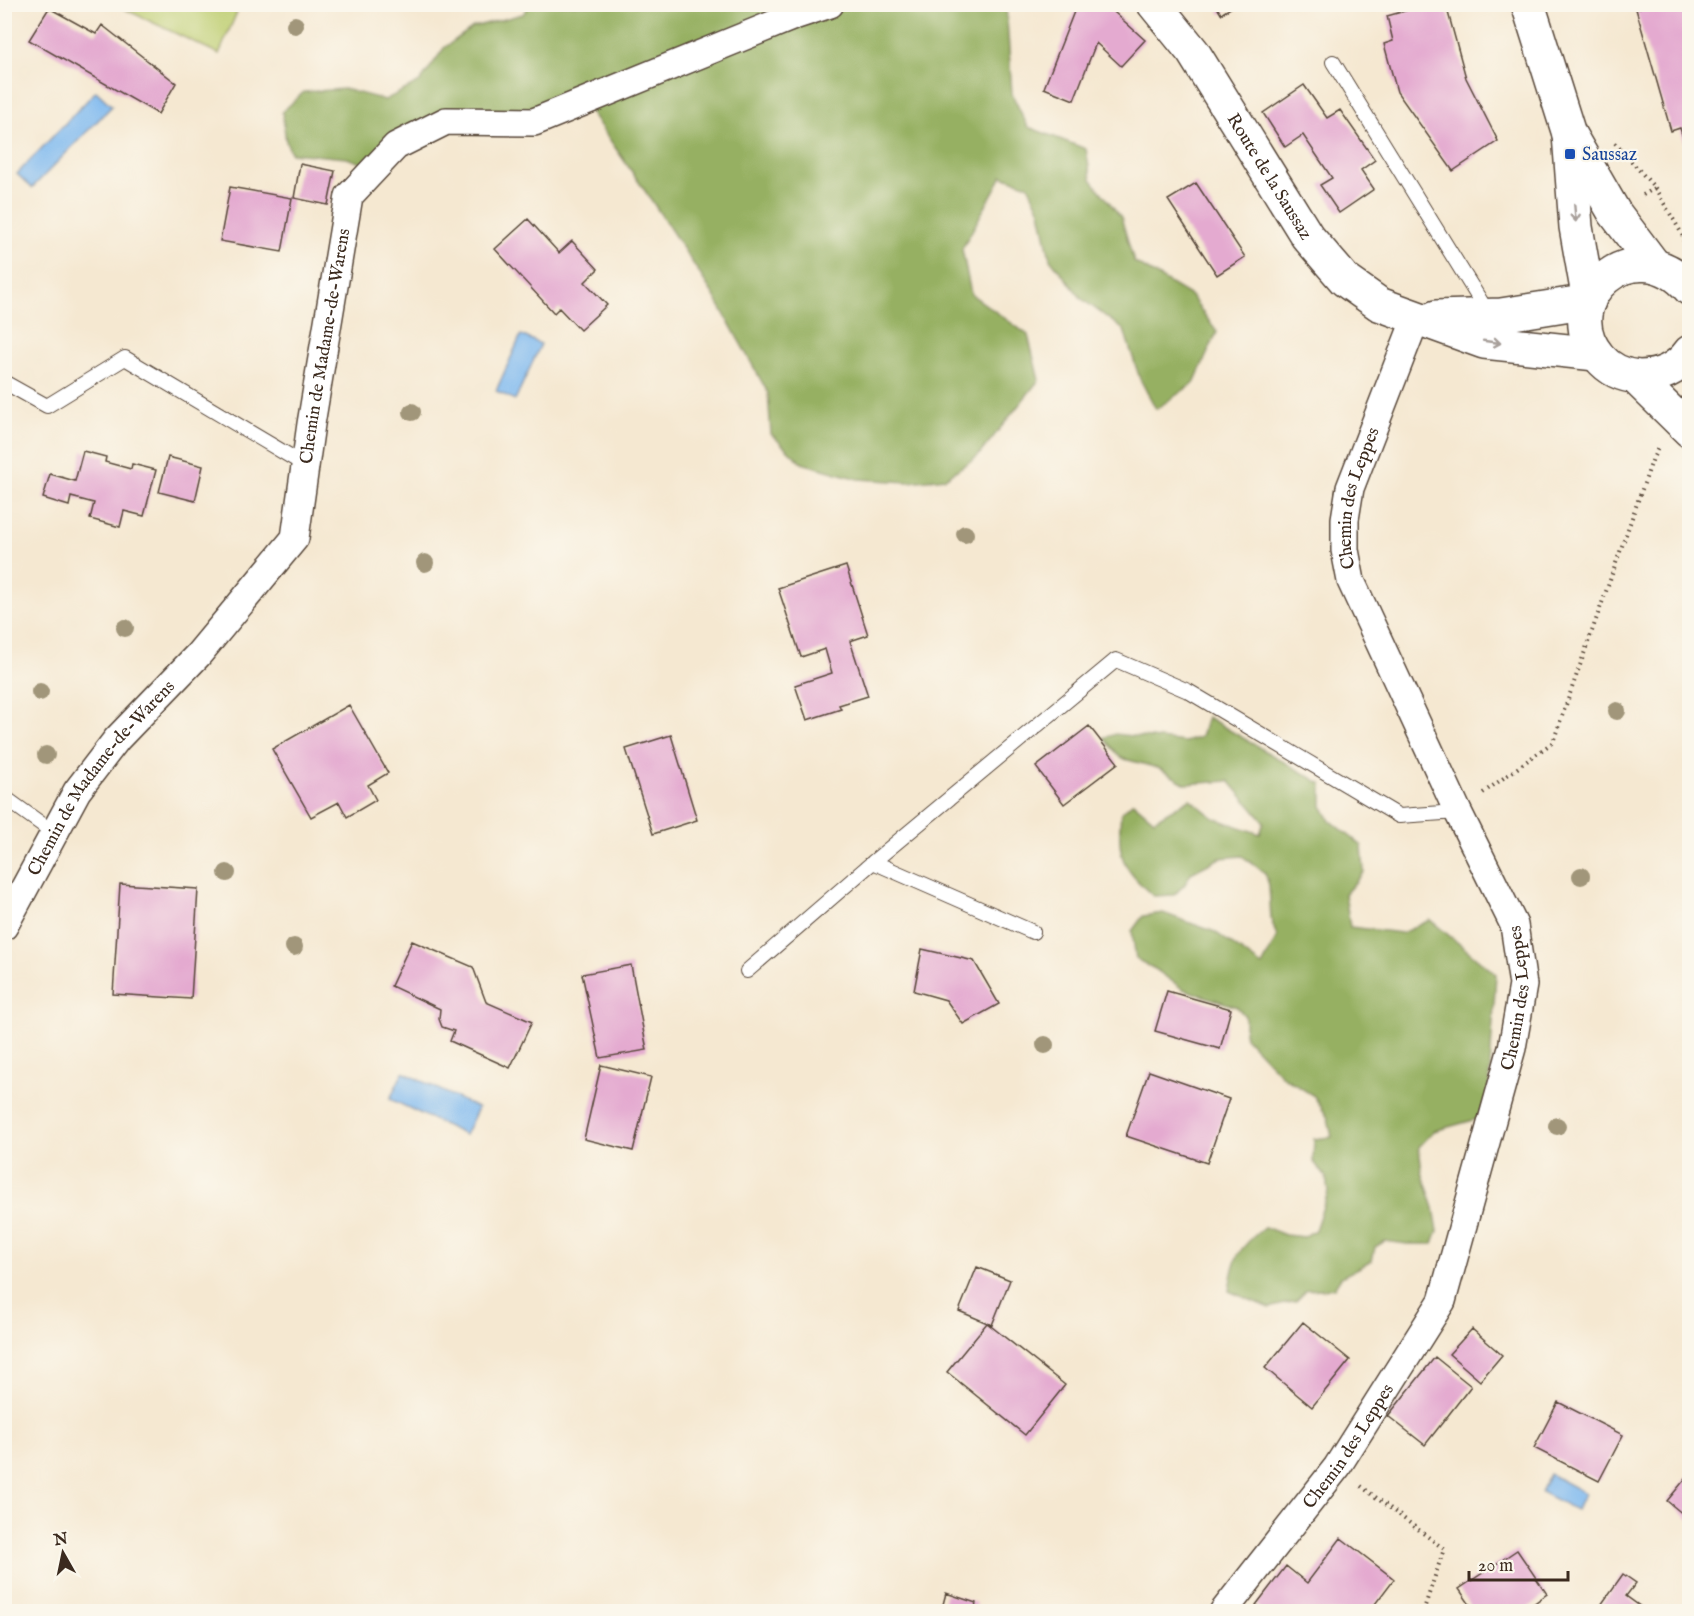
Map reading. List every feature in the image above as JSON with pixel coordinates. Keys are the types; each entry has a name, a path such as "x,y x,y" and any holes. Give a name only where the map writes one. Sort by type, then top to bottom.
{"main road":[{"name":"Route de la Saussaz","path":"1154,4 1193,52 1307,236 1345,280 1379,304 1484,342 1596,354"},
{"path":"1528,4 1569,134 1614,212 1654,265"},
{"path":"1569,134 1576,227 1589,301 1585,323 1596,354 1614,370 1624,375 1649,377 1663,374 1675,367 1689,352"},
{"path":"1589,301 1601,281 1610,274 1631,265 1654,265 1674,274 1689,289"},
{"name":"Route de la Saussaz","path":"1416,318 1490,316 1589,301"},
{"path":"1635,377 1682,424"}],"street":[{"name":"Chemin de Madame-de-Warens","path":"4,926 77,791 117,739 198,655 295,538 349,196 396,146 446,121 534,122 830,4"},
{"name":"Chemin des Leppes","path":"1223,1611 1337,1467 1442,1301 1512,1048 1523,985 1514,925 1458,812 1351,581 1345,550 1345,519 1350,488 1416,318"}],"lane":[{"path":"1333,62 1490,316"},
{"path":"4,382 47,406 125,358 305,465"},
{"path":"747,971 873,862 1116,660 1188,691 1399,816 1458,812"},
{"path":"4,797 54,833"},
{"path":"873,862 1033,932"}],"path":[{"path":"1610,139 1655,188 1682,234 1687,250"},
{"path":"1458,812 1553,742 1653,458 1682,424"},
{"path":"1337,1467 1444,1549 1422,1611"}],"green space":[{"path":"240,4 219,54 116,5"},
{"path":"530,5 1006,5 1012,94 1028,127 1086,149 1091,179 1121,217 1134,262 1191,296 1217,332 1194,383 1156,409 1140,379 1124,330 1082,299 1050,259 1040,211 1028,185 1002,176 962,249 971,294 1028,335 1039,380 978,456 945,478 909,482 858,479 802,463 771,434 768,393 713,294 590,111 446,121 374,168 347,158 291,153 286,141 282,112 304,92 344,89 385,100 420,82 444,48 473,27 523,14"},
{"path":"1207,717 1322,784 1322,806 1330,820 1362,846 1364,872 1345,894 1350,927 1402,933 1430,920 1496,974 1488,1098 1477,1119 1434,1131 1419,1147 1422,1172 1434,1208 1438,1231 1433,1244 1385,1241 1375,1247 1372,1261 1341,1277 1334,1288 1307,1290 1296,1301 1269,1308 1229,1291 1235,1262 1238,1254 1249,1241 1265,1227 1285,1235 1304,1237 1315,1230 1328,1192 1326,1177 1313,1161 1314,1139 1332,1137 1328,1118 1314,1096 1283,1077 1245,1037 1245,1016 1237,1007 1183,989 1136,959 1132,931 1143,916 1163,913 1215,932 1262,966 1277,937 1271,919 1269,885 1265,873 1242,856 1220,858 1191,873 1185,884 1174,895 1153,896 1134,877 1123,860 1120,840 1121,813 1133,802 1154,820 1190,799 1214,818 1260,834 1264,822 1229,781 1186,784 1158,768 1121,758 1104,738 1115,734 1185,742 1201,737"}],"water":[{"path":"96,91 112,106 32,188 17,174"},
{"path":"521,335 541,344 515,400 496,391"},
{"path":"403,1072 478,1108 465,1135 390,1099"},
{"path":"1550,1474 1585,1493 1576,1510 1541,1492"}],"building":[{"path":"1077,4 1105,4 1145,40 1121,66 1096,43 1074,100 1044,88"},
{"path":"1215,4 1237,4 1221,14"},
{"path":"1650,4 1690,4 1690,159 1680,128 1671,131 1636,9"},
{"path":"1426,5 1446,5 1466,78 1498,141 1453,171 1397,92 1384,44 1393,41 1387,16"},
{"path":"49,8 96,34 102,25 176,83 158,114 29,40"},
{"path":"1304,85 1327,118 1340,110 1375,160 1361,170 1374,189 1339,213 1320,185 1332,178 1303,135 1285,147 1263,113"},
{"path":"300,164 335,171 328,205 294,198"},
{"path":"1196,183 1245,257 1217,275 1168,200"},
{"path":"230,187 292,198 282,252 220,241"},
{"path":"528,219 559,253 572,241 598,269 585,282 607,305 580,330 559,308 554,313 495,249"},
{"path":"83,451 106,457 105,462 131,469 132,464 156,470 144,516 124,511 120,527 90,519 94,503 71,497 69,506 43,498 50,474 75,481"},
{"path":"168,457 203,466 195,501 159,492"},
{"path":"846,566 868,635 850,641 868,696 839,705 841,709 807,720 795,685 832,673 825,649 801,657 778,588"},
{"path":"349,705 388,773 368,785 376,800 347,817 339,802 311,817 272,749"},
{"path":"1089,726 1118,763 1064,804 1036,767"},
{"path":"671,735 697,820 653,834 626,749"},
{"path":"120,884 198,889 191,999 113,994"},
{"path":"412,941 473,967 486,1002 532,1022 510,1068 450,1041 454,1031 442,1027 439,1019 440,1009 391,986"},
{"path":"922,949 974,961 999,1004 963,1024 946,1000 914,991"},
{"path":"631,965 647,1050 600,1058 582,974"},
{"path":"1167,991 1231,1009 1220,1049 1155,1031"},
{"path":"601,1065 651,1077 633,1151 584,1139"},
{"path":"1149,1071 1229,1099 1207,1163 1126,1136"},
{"path":"977,1267 1010,1280 992,1325 959,1311"},
{"path":"1303,1322 1350,1360 1312,1407 1265,1368"},
{"path":"987,1323 1065,1385 1025,1435 947,1372"},
{"path":"1472,1329 1502,1355 1480,1381 1449,1354"},
{"path":"1435,1357 1471,1386 1425,1445 1388,1416"},
{"path":"1558,1402 1623,1435 1599,1481 1534,1448"},
{"path":"1690,1473 1690,1520 1667,1501"},
{"path":"1341,1538 1394,1579 1369,1612 1264,1612 1256,1605 1286,1566 1307,1583"},
{"path":"1517,1550 1547,1594 1522,1612 1475,1612 1459,1589"},
{"path":"1623,1574 1636,1583 1626,1596 1641,1607 1638,1612 1596,1612"},
{"path":"946,1593 976,1603 974,1612 941,1612"}],"place":[{"name":"Saussaz","path":"1570,154"}]}
